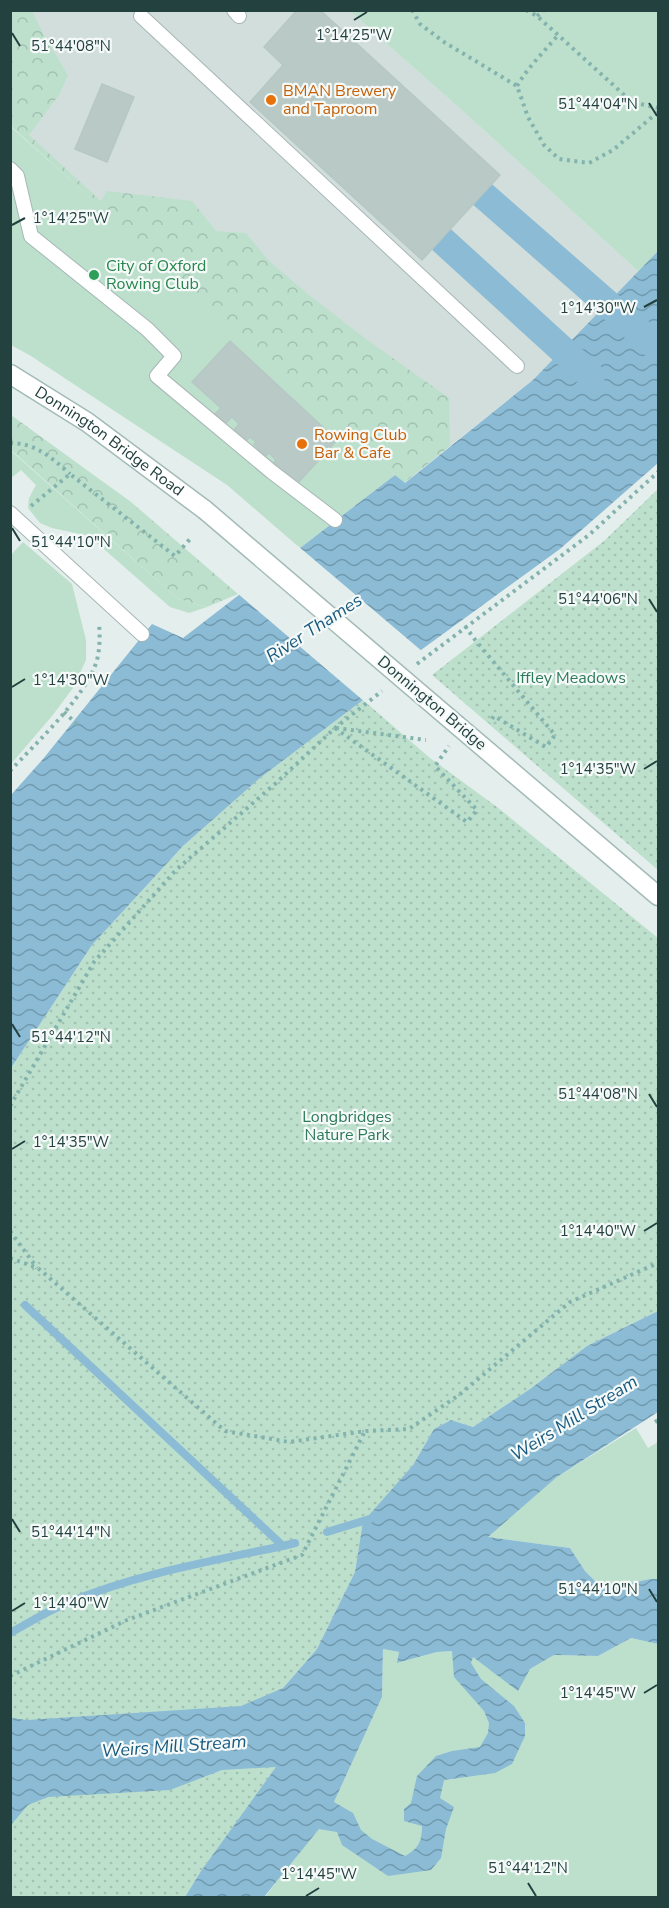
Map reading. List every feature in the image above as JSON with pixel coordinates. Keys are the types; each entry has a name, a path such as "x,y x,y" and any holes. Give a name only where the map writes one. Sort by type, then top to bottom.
{"main road":[{"name":"Donnington Bridge Road","path":"10,374 87,422 206,510"},
{"name":"Donnington Bridge","path":"206,510 658,896"}],"lane":[{"path":"140,12 517,366"},
{"path":"10,168 18,177 31,236 147,329 174,356 157,376 272,472 335,520"},
{"path":"12,518 31,532 142,634"}],"path":[{"path":"412,10 420,24 444,42 517,86 528,117 544,145 559,159 590,163 613,150 658,110"},
{"path":"526,10 537,16 632,102 658,110"},
{"path":"537,16 544,10"},
{"path":"517,86 524,73 558,35"},
{"path":"10,443 29,445 39,449 175,556 191,538"},
{"path":"409,669 589,535 658,472"},
{"path":"12,518 70,474"},
{"path":"10,771 81,693 96,662 100,639 98,594"},
{"path":"465,626 555,735 546,747 494,716 476,740"},
{"path":"10,1106 94,962 176,870 335,728 391,684"},
{"path":"64,712 78,726"},
{"path":"335,728 426,740"},
{"path":"335,728 467,822 477,810 435,766 451,744"},
{"path":"10,1231 38,1268 225,1431 290,1442 366,1431 409,1430 459,1395 570,1302 658,1263"},
{"path":"10,1258 38,1268"},
{"path":"10,1676 127,1620 302,1555 366,1431"}],"shaded area":[{"path":"11,11 350,11 639,272 533,380 404,483 11,126"}],"green space":[{"path":"11,11 32,11 68,75 59,95 29,135 101,201 107,191 192,201 216,231 246,233 269,261 309,295 449,398 450,446 404,483 11,126"},
{"path":"350,11 658,11 658,251 639,272"},
{"name":"City of Oxford Rowing Club","path":"10,126 284,371 395,475 300,548 227,485 11,345"},
{"path":"11,415 131,502 238,594 207,607 178,599 11,450"},
{"path":"10,450 178,599 207,607 189,613 170,607 89,536 40,523 28,508 29,498 36,485 21,470 11,478"},
{"name":"Iffley Meadows","path":"658,489 658,870 432,675 604,541"},
{"path":"23,542 72,584 86,640 86,660 73,688 11,764 11,555"},
{"name":"Longbridges Nature Park","path":"363,700 430,758 497,807 658,938 658,1311 587,1346 530,1389 473,1427 451,1420 434,1429 413,1465 364,1522 355,1572 317,1649 283,1688 277,1767 201,1871 185,1897 11,1898 11,1068 92,945 183,846 260,778"},
{"path":"636,1428 648,1448 658,1442 658,1579 603,1589 585,1571 570,1548 487,1537 557,1477"},
{"path":"631,1638 658,1644 658,1897 264,1898 318,1829 334,1802 382,1697 383,1649 399,1652 398,1663 437,1652 465,1650 530,1669 554,1655 598,1656"}],"water":[{"name":"River Thames","path":"658,251 658,463 560,549 421,650 363,700 260,778 183,846 92,945 11,1068 11,795 152,624 183,638 395,475 405,483 533,380"},
{"name":"Weirs Mill Stream","path":"658,1311 658,1412 557,1477 488,1537 570,1548 585,1571 603,1589 658,1579 658,1644 631,1638 598,1656 554,1655 530,1669 518,1691 473,1657 471,1663 481,1679 514,1706 525,1723 525,1736 512,1764 495,1773 444,1780 440,1798 454,1807 446,1829 441,1858 431,1870 388,1876 342,1845 337,1832 319,1829 264,1897 185,1897 201,1871 276,1767 222,1770 170,1790 48,1797 28,1805 11,1825 11,1718 27,1720 241,1706 283,1688 317,1649 355,1572 363,1522 413,1465 434,1429 451,1420 473,1427 530,1389 587,1346","holes":["383,1649 399,1652 397,1663 437,1652 452,1651 454,1677 484,1711 489,1723 488,1733 480,1747 436,1756 417,1776 411,1803 404,1809 404,1821 422,1826 421,1836 416,1848 405,1856 372,1839 361,1830 353,1813 334,1802 382,1697"]}],"pier":[{"path":"298,546 423,652 365,702 237,593"}],"building":[{"path":"297,10 320,10 500,175 422,260 250,102 283,65 264,47"},
{"path":"102,84 134,97 107,162 75,149"},
{"path":"230,341 337,440 298,483 274,462 276,460 269,453 266,456 254,445 256,442 250,437 245,442 233,431 239,424 232,417 224,425 214,415 221,408 192,382"}],"waterway":[{"path":"482,194 658,348"},
{"path":"441,239 591,376"},
{"path":"25,1305 283,1546 295,1543"},
{"path":"327,1532 373,1518"},
{"path":"10,1633 60,1606 120,1584 174,1569 283,1546"}],"place":[{"name":"BMAN Brewery and Taproom","path":"271,100"},
{"name":"City of Oxford Rowing Club","path":"94,275"},
{"name":"Rowing Club Bar & Cafe","path":"302,444"}]}
